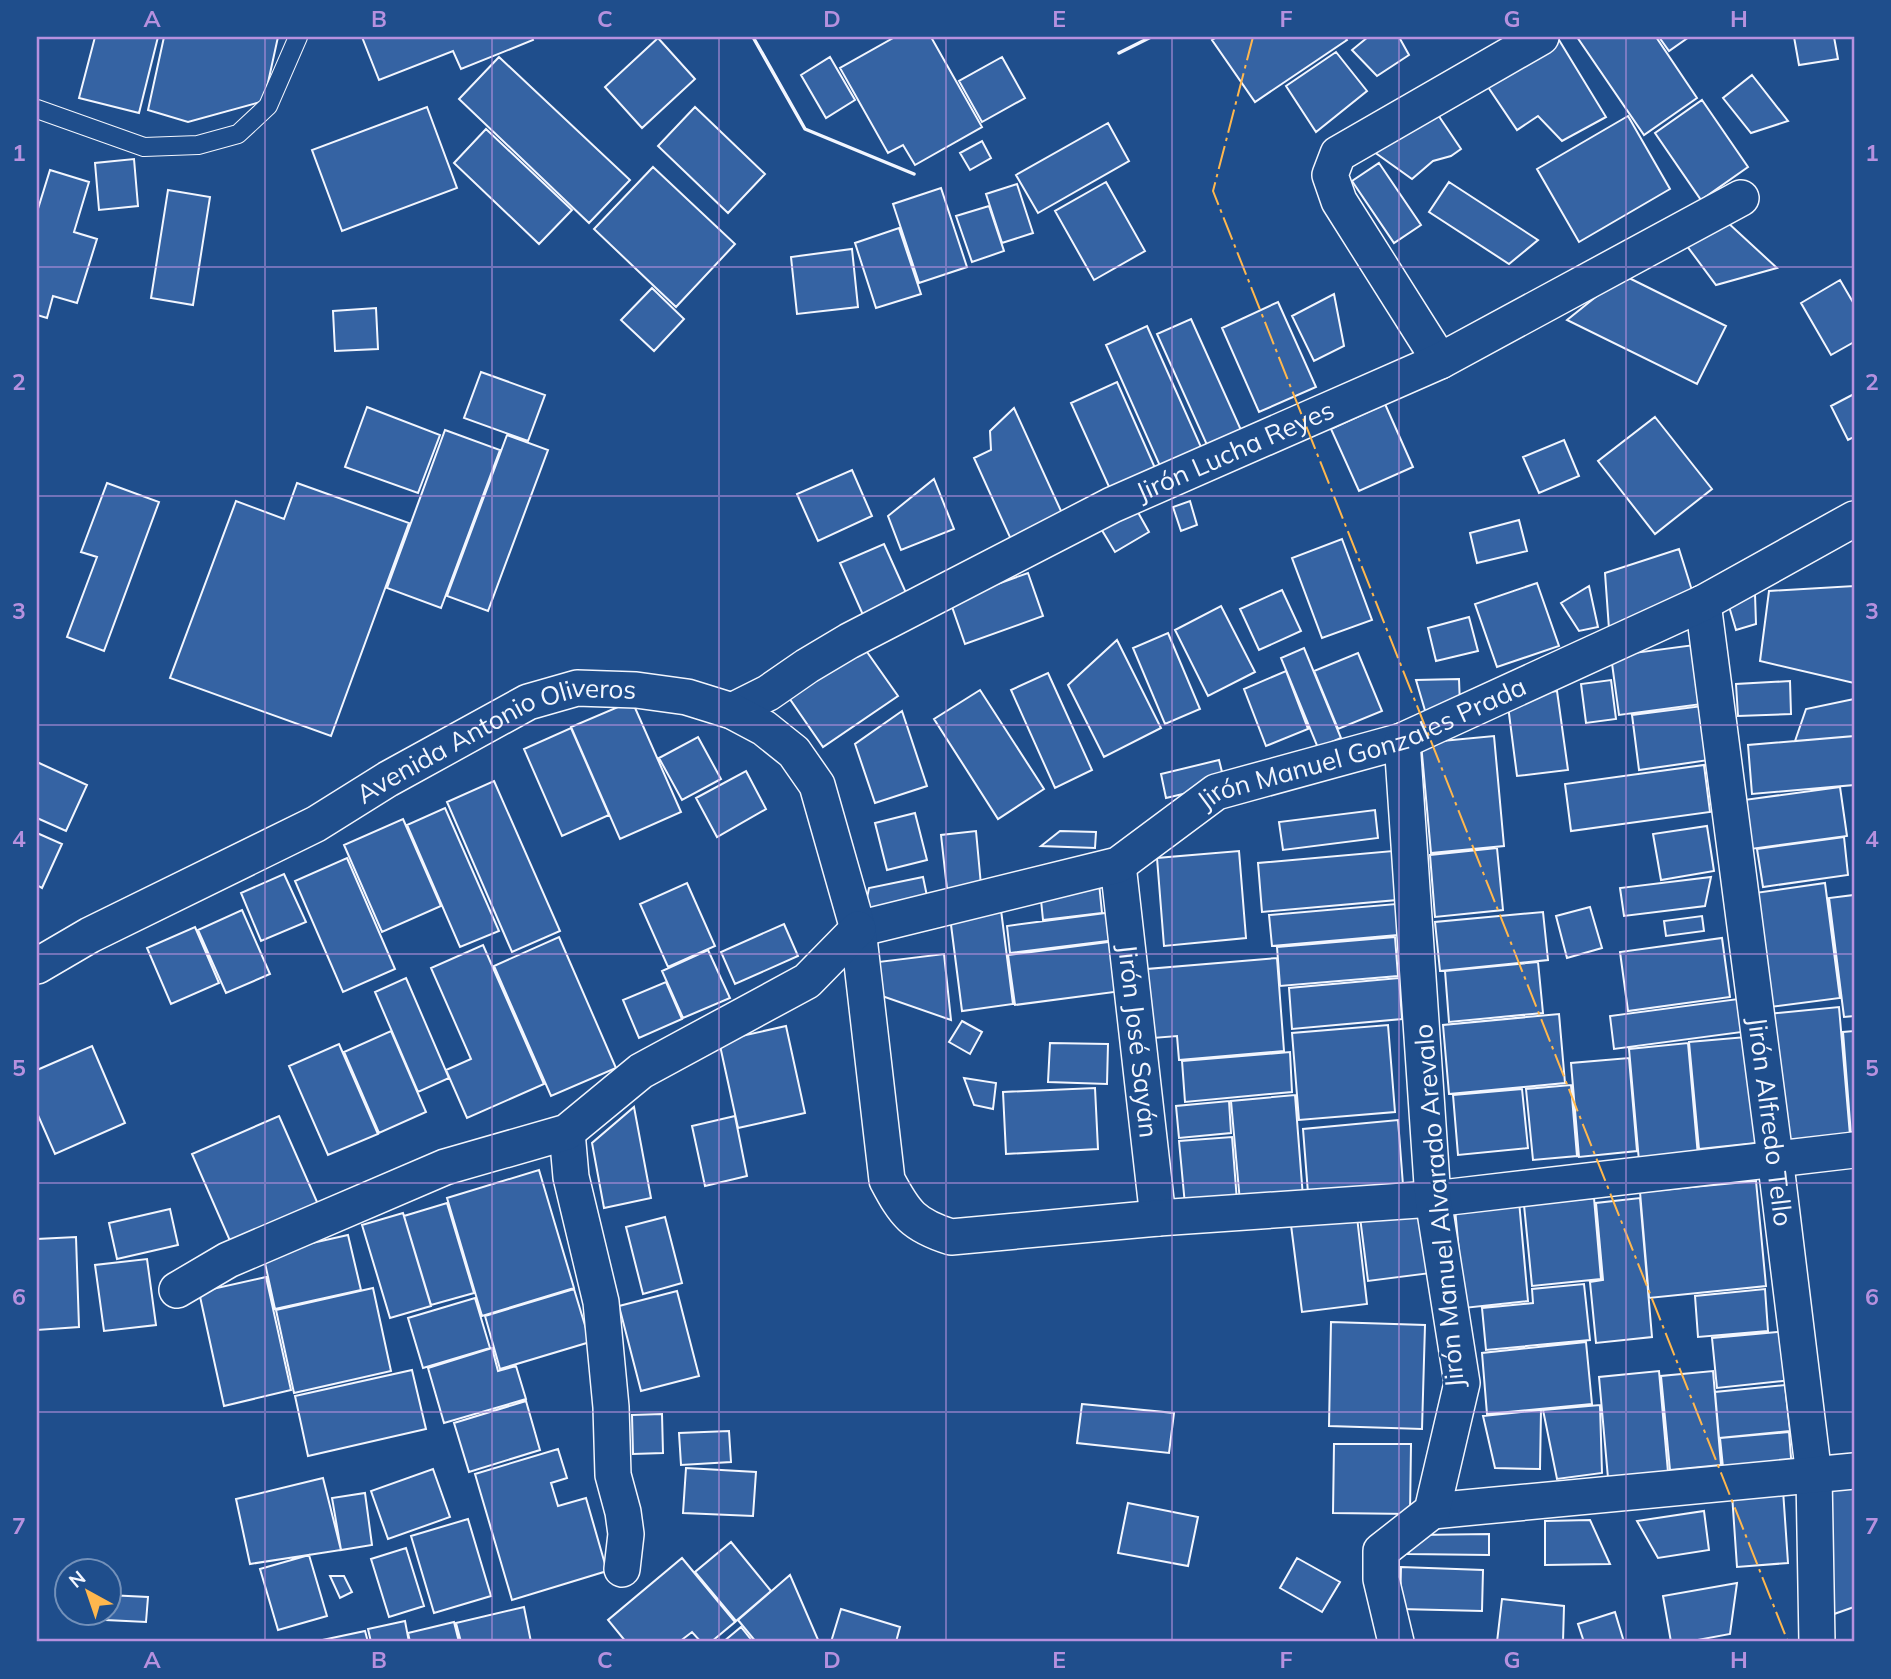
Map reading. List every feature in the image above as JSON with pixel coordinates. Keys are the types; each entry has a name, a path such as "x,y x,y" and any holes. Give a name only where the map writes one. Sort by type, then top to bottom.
{"street":[{"path":"1440,361 1339,201 1330,175 1338,154 1541,37"},
{"name":"Jirón Lucha Reyes","path":"732,711 768,694 849,641 1112,505 1440,361 1741,198"},
{"name":"Jirón Manuel Gonzales Prada","path":"858,929 1118,865 1216,792 1402,741 1703,603 1854,519"},
{"name":"Jirón Alfredo Tello","path":"1703,603 1776,1157 1814,1476 1817,1642"},
{"name":"Avenida Antonio Oliveros","path":"37,965 90,935 316,824 388,779 527,702 577,688 636,690 687,697 732,711 764,728 794,752 817,785 858,929 887,1180 901,1207 925,1229 950,1237 1158,1218 1433,1199 1854,1150"},
{"name":"Jirón Manuel Alvarado Arevalo","path":"1402,741 1433,1199 1462,1383 1432,1511"},
{"name":"Jirón José Sayán","path":"1118,865 1158,1218"},
{"path":"177,1290 228,1260 445,1167 567,1132 641,1071 807,981 858,929"},
{"path":"567,1132 571,1177 601,1302 611,1407 613,1475 626,1534 622,1569"},
{"path":"1396,1642 1381,1579 1381,1551 1432,1511 1854,1471"}],"lane":[{"path":"37,109 144,147 198,145 238,134 268,106 298,37"}],"building":[{"path":"95,37 158,37 139,113 79,98"},
{"path":"164,37 278,37 264,101 188,122 148,110"},
{"path":"362,37 532,37 533,40 461,69 453,51 379,80"},
{"path":"895,37 931,37 982,127 915,165 903,145 888,153 840,68"},
{"path":"1217,37 1345,37 1347,40 1255,102 1212,40"},
{"path":"1368,37 1399,37 1409,55 1377,76 1352,50"},
{"path":"1577,37 1656,37 1697,98 1644,135"},
{"path":"1659,37 1689,37 1669,51"},
{"path":"1794,37 1834,37 1838,59 1799,65"},
{"path":"658,38 695,79 642,128 605,87"},
{"path":"1559,40 1606,117 1562,141 1538,116 1517,130 1488,87"},
{"path":"1336,52 1367,91 1316,132 1286,86"},
{"path":"499,57 630,180 589,223 459,99"},
{"path":"830,57 855,100 826,118 801,75"},
{"path":"1002,57 1025,98 982,122 959,81"},
{"path":"1752,75 1788,121 1751,133 1723,98"},
{"path":"1702,100 1748,167 1701,200 1655,133"},
{"path":"1432,106 1461,149 1451,156 1433,161 1412,179 1370,149"},
{"path":"427,107 457,188 342,231 312,150"},
{"path":"695,107 765,174 728,213 658,146"},
{"path":"1628,116 1670,189 1579,242 1537,169"},
{"path":"1108,123 1129,161 1038,213 1016,175"},
{"path":"486,129 572,210 539,244 454,163"},
{"path":"982,141 991,158 970,170 960,153"},
{"path":"134,159 138,206 99,210 95,163"},
{"path":"1379,163 1421,225 1394,243 1352,181"},
{"path":"653,167 735,244 676,307 594,229"},
{"path":"50,170 89,182 74,232 97,239 77,303 53,296 47,318 37,315 37,212"},
{"path":"1106,182 1145,251 1094,280 1055,211"},
{"path":"1449,182 1538,240 1509,264 1429,212"},
{"path":"1017,184 1033,233 1002,243 986,194"},
{"path":"941,188 967,267 919,283 893,204"},
{"path":"168,190 210,197 193,305 151,298"},
{"path":"989,206 1004,251 972,262 956,216"},
{"path":"1726,221 1777,268 1716,285 1684,242"},
{"path":"899,228 921,294 876,308 855,243"},
{"path":"852,249 858,307 797,314 791,257"},
{"path":"1623,275 1726,326 1697,384 1567,320"},
{"path":"1840,280 1854,304 1854,342 1831,355 1801,303"},
{"path":"652,288 684,319 654,351 621,320"},
{"path":"1334,294 1344,346 1314,361 1292,316"},
{"path":"1278,302 1316,387 1259,412 1222,328"},
{"path":"376,308 378,349 335,351 333,311"},
{"path":"1191,319 1241,430 1207,445 1157,334"},
{"path":"1147,326 1201,447 1160,466 1106,345"},
{"path":"481,372 545,395 528,441 464,418"},
{"path":"1117,382 1155,468 1110,489 1071,403"},
{"path":"1854,394 1854,437 1848,440 1831,406"},
{"path":"1385,404 1413,467 1359,491 1331,429"},
{"path":"367,407 440,435 418,493 345,467"},
{"path":"1014,408 1066,522 1014,546 974,458 991,450 990,431"},
{"path":"1655,417 1712,489 1655,534 1598,461"},
{"path":"445,430 500,450 441,608 387,588"},
{"path":"507,435 548,450 488,611 447,596"},
{"path":"1564,440 1579,476 1539,493 1523,457"},
{"path":"852,470 872,516 818,541 797,494"},
{"path":"934,479 954,529 901,550 888,516"},
{"path":"107,483 159,502 104,651 67,637 97,557 81,552"},
{"path":"297,483 409,523 331,736 170,678 236,501 284,519"},
{"path":"1190,501 1197,525 1181,531 1173,507"},
{"path":"1135,507 1149,532 1115,552 1100,527"},
{"path":"1519,520 1527,551 1477,563 1470,533"},
{"path":"1342,539 1372,620 1322,638 1292,558"},
{"path":"884,544 907,595 863,615 840,563"},
{"path":"1679,549 1695,600 1609,629 1605,573"},
{"path":"1028,573 1043,616 965,644 950,601"},
{"path":"1537,583 1559,646 1497,667 1475,604"},
{"path":"1589,586 1598,627 1579,631 1561,603"},
{"path":"1854,586 1854,683 1760,661 1769,591"},
{"path":"1282,590 1301,631 1259,650 1240,609"},
{"path":"1755,594 1756,624 1736,630 1728,603"},
{"path":"1221,606 1255,672 1208,696 1175,630"},
{"path":"1469,617 1478,651 1436,661 1428,628"},
{"path":"1168,633 1200,709 1165,724 1133,648"},
{"path":"1117,640 1161,728 1104,757 1068,685"},
{"path":"860,642 898,696 823,747 785,692"},
{"path":"1694,645 1702,704 1619,715 1611,656"},
{"path":"1304,648 1341,738 1318,748 1281,658"},
{"path":"1358,653 1382,711 1338,729 1314,671"},
{"path":"1286,671 1308,729 1266,746 1244,689"},
{"path":"1048,673 1092,770 1055,788 1011,690"},
{"path":"1459,679 1460,706 1429,724 1416,680"},
{"path":"1611,680 1616,719 1586,723 1581,684"},
{"path":"1790,681 1791,714 1738,716 1736,684"},
{"path":"980,690 1044,789 998,819 934,719"},
{"path":"1557,691 1568,770 1517,776 1507,698"},
{"path":"1854,699 1854,736 1795,741 1806,709"},
{"path":"632,701 681,812 620,839 571,727"},
{"path":"1702,706 1709,760 1639,770 1632,715"},
{"path":"902,711 927,786 875,803 855,744"},
{"path":"571,728 609,815 562,836 524,749"},
{"path":"1494,736 1504,846 1431,853 1421,743"},
{"path":"1854,736 1854,785 1752,794 1748,745"},
{"path":"698,737 721,779 682,800 659,758"},
{"path":"1219,760 1225,784 1166,798 1161,774"},
{"path":"37,762 87,785 66,831 37,818"},
{"path":"1704,765 1710,812 1571,831 1565,784"},
{"path":"746,771 766,809 717,837 696,798"},
{"path":"494,781 560,931 512,952 447,802"},
{"path":"1840,787 1847,836 1751,849 1744,800"},
{"path":"445,808 499,931 460,947 407,825"},
{"path":"1375,810 1378,838 1283,850 1279,822"},
{"path":"915,813 927,860 887,870 875,823"},
{"path":"403,819 441,906 382,932 344,845"},
{"path":"1707,826 1714,871 1661,880 1653,834"},
{"path":"976,831 981,885 947,889 941,835"},
{"path":"1060,831 1096,832 1095,848 1041,846"},
{"path":"37,833 62,844 42,888 37,885"},
{"path":"1844,837 1848,875 1763,887 1757,849"},
{"path":"1497,848 1503,910 1435,917 1430,855"},
{"path":"1239,851 1246,938 1164,946 1157,858"},
{"path":"1393,851 1397,900 1262,912 1258,863"},
{"path":"347,858 395,969 343,992 295,881"},
{"path":"284,874 306,922 261,941 241,893"},
{"path":"923,877 928,901 864,913 869,888"},
{"path":"1711,877 1705,906 1624,916 1620,888"},
{"path":"687,883 715,946 668,967 640,904"},
{"path":"1099,883 1102,913 1043,920 1040,890"},
{"path":"1825,883 1840,998 1770,1007 1755,893"},
{"path":"1854,895 1854,1016 1844,1017 1829,898"},
{"path":"1396,904 1398,935 1272,946 1269,915"},
{"path":"1590,907 1602,948 1567,958 1556,916"},
{"path":"242,910 270,974 226,993 198,930"},
{"path":"1001,910 1013,1004 962,1011 950,917"},
{"path":"1113,912 1116,940 1010,953 1007,926"},
{"path":"1543,912 1548,960 1440,971 1435,922"},
{"path":"1702,916 1704,931 1666,936 1664,921"},
{"path":"784,924 798,956 735,984 721,952"},
{"path":"195,927 219,983 171,1004 147,948"},
{"path":"559,937 616,1068 551,1096 494,966"},
{"path":"1395,937 1398,976 1280,986 1277,947"},
{"path":"1722,938 1730,997 1628,1011 1620,952"},
{"path":"1116,941 1122,991 1015,1005 1008,955"},
{"path":"483,945 544,1084 467,1118 446,1070 471,1059 431,968"},
{"path":"708,950 730,998 683,1018 662,971"},
{"path":"944,954 951,1020 882,996 878,962"},
{"path":"1277,958 1284,1051 1179,1060 1177,1036 1153,1038 1147,969"},
{"path":"1538,962 1543,1013 1449,1022 1445,971"},
{"path":"406,978 449,1078 418,1092 375,992"},
{"path":"1399,978 1402,1019 1292,1029 1289,988"},
{"path":"666,982 682,1019 639,1038 623,1000"},
{"path":"1738,999 1742,1032 1614,1049 1610,1016"},
{"path":"1839,1007 1850,1135 1778,1141 1768,1014"},
{"path":"1559,1014 1565,1083 1449,1094 1443,1025"},
{"path":"962,1021 982,1032 970,1054 949,1042"},
{"path":"1388,1025 1395,1112 1299,1120 1292,1033"},
{"path":"786,1026 805,1113 738,1128 719,1041"},
{"path":"391,1031 426,1112 379,1133 344,1052"},
{"path":"1854,1031 1854,1135 1851,1135 1843,1032"},
{"path":"1746,1037 1756,1143 1699,1149 1689,1042"},
{"path":"1050,1043 1108,1044 1107,1084 1048,1082"},
{"path":"1688,1043 1698,1156 1639,1161 1629,1049"},
{"path":"339,1044 378,1134 328,1155 289,1066"},
{"path":"92,1046 125,1123 55,1154 37,1113 37,1070"},
{"path":"1290,1052 1292,1092 1185,1102 1182,1061"},
{"path":"1629,1058 1637,1151 1579,1157 1571,1063"},
{"path":"964,1078 996,1083 993,1109 974,1105"},
{"path":"1571,1085 1577,1156 1533,1160 1526,1089"},
{"path":"1095,1088 1098,1149 1006,1154 1003,1092"},
{"path":"1522,1089 1528,1148 1458,1155 1453,1095"},
{"path":"1295,1095 1303,1197 1240,1202 1231,1101"},
{"path":"1229,1101 1231,1133 1179,1138 1176,1106"},
{"path":"634,1107 651,1198 604,1208 592,1143"},
{"path":"279,1116 321,1211 234,1250 192,1154"},
{"path":"735,1116 747,1176 705,1186 692,1126"},
{"path":"1398,1120 1403,1185 1308,1193 1303,1129"},
{"path":"1232,1137 1237,1201 1185,1205 1179,1141"},
{"path":"539,1170 574,1288 482,1316 447,1198"},
{"path":"1756,1181 1766,1286 1649,1298 1640,1192"},
{"path":"1594,1198 1601,1279 1532,1286 1524,1205"},
{"path":"1640,1198 1652,1337 1596,1343 1590,1282 1603,1280 1596,1203"},
{"path":"1519,1201 1528,1301 1464,1308 1455,1208"},
{"path":"447,1203 474,1293 431,1305 404,1216"},
{"path":"1423,1208 1431,1273 1368,1281 1360,1217"},
{"path":"170,1209 178,1245 117,1259 109,1223"},
{"path":"403,1213 431,1306 390,1318 362,1225"},
{"path":"665,1217 682,1283 643,1294 626,1227"},
{"path":"1357,1217 1367,1304 1302,1312 1291,1225"},
{"path":"348,1235 361,1290 275,1309 263,1254"},
{"path":"76,1237 79,1327 37,1330 37,1239"},
{"path":"147,1259 156,1325 104,1331 95,1265"},
{"path":"266,1277 291,1390 224,1406 199,1292"},
{"path":"1584,1284 1590,1340 1486,1350 1482,1308 1533,1303 1532,1289"},
{"path":"373,1288 391,1371 294,1393 276,1310"},
{"path":"574,1289 590,1342 500,1369 485,1316"},
{"path":"1765,1289 1768,1331 1698,1337 1695,1296"},
{"path":"677,1291 699,1376 641,1391 619,1306"},
{"path":"475,1298 490,1348 423,1368 408,1318"},
{"path":"1331,1322 1425,1325 1422,1429 1329,1426"},
{"path":"1788,1331 1792,1380 1717,1388 1712,1338"},
{"path":"1586,1342 1592,1404 1487,1414 1482,1353"},
{"path":"492,1348 498,1371 516,1366 526,1399 444,1423 428,1368"},
{"path":"412,1370 426,1429 308,1456 295,1396"},
{"path":"1659,1371 1668,1472 1608,1478 1599,1377"},
{"path":"1713,1371 1721,1465 1670,1470 1661,1376"},
{"path":"1785,1385 1790,1431 1719,1438 1715,1392"},
{"path":"526,1401 540,1450 469,1472 454,1423"},
{"path":"1082,1404 1174,1413 1169,1453 1077,1443"},
{"path":"1600,1405 1602,1473 1557,1479 1543,1410"},
{"path":"1541,1410 1540,1469 1495,1468 1483,1416"},
{"path":"662,1414 663,1453 633,1454 632,1415"},
{"path":"729,1431 731,1462 681,1465 679,1433"},
{"path":"1789,1432 1792,1470 1724,1477 1720,1438"},
{"path":"1334,1444 1411,1444 1410,1514 1333,1513"},
{"path":"558,1449 567,1478 551,1483 558,1506 586,1498 607,1571 512,1600 475,1474"},
{"path":"686,1468 756,1472 753,1516 683,1513"},
{"path":"433,1469 450,1517 388,1539 371,1491"},
{"path":"323,1478 341,1550 250,1564 236,1499"},
{"path":"1854,1480 1854,1607 1834,1614 1825,1482"},
{"path":"1783,1490 1788,1563 1737,1567 1732,1494"},
{"path":"365,1493 372,1545 341,1550 332,1498"},
{"path":"1128,1503 1198,1517 1188,1566 1118,1553"},
{"path":"1704,1511 1709,1550 1658,1558 1637,1521"},
{"path":"468,1519 491,1596 434,1613 411,1536"},
{"path":"1590,1520 1610,1564 1545,1565 1545,1521"},
{"path":"1489,1534 1489,1555 1408,1554 1416,1535"},
{"path":"731,1542 771,1591 736,1621 695,1572"},
{"path":"406,1548 424,1606 389,1617 371,1559"},
{"path":"309,1555 327,1616 278,1630 260,1569"},
{"path":"682,1558 735,1622 711,1642 701,1642 692,1632 679,1642 626,1642 608,1620"},
{"path":"1297,1558 1340,1582 1322,1612 1280,1588"},
{"path":"1401,1567 1483,1570 1482,1611 1400,1609"},
{"path":"790,1575 819,1642 756,1642 738,1620"},
{"path":"330,1576 344,1576 352,1592 340,1598"},
{"path":"1737,1583 1730,1634 1687,1642 1671,1642 1663,1596"},
{"path":"122,1596 148,1597 146,1622 122,1621"},
{"path":"1502,1599 1564,1606 1563,1642 1497,1642"},
{"path":"524,1607 531,1642 461,1642 456,1623"},
{"path":"841,1609 900,1627 896,1642 831,1642"},
{"path":"1615,1612 1624,1642 1584,1642 1578,1624"},
{"path":"405,1621 409,1642 371,1642 368,1629"},
{"path":"454,1622 459,1642 410,1642 408,1633"},
{"path":"741,1627 753,1642 723,1642"},
{"path":"365,1631 368,1642 313,1642"}],"wall":[{"path":"753,37 805,129 914,174"},
{"path":"1119,53 1151,37"}],"power":[{"path":"1253,37 1213,191 1788,1642"}]}
